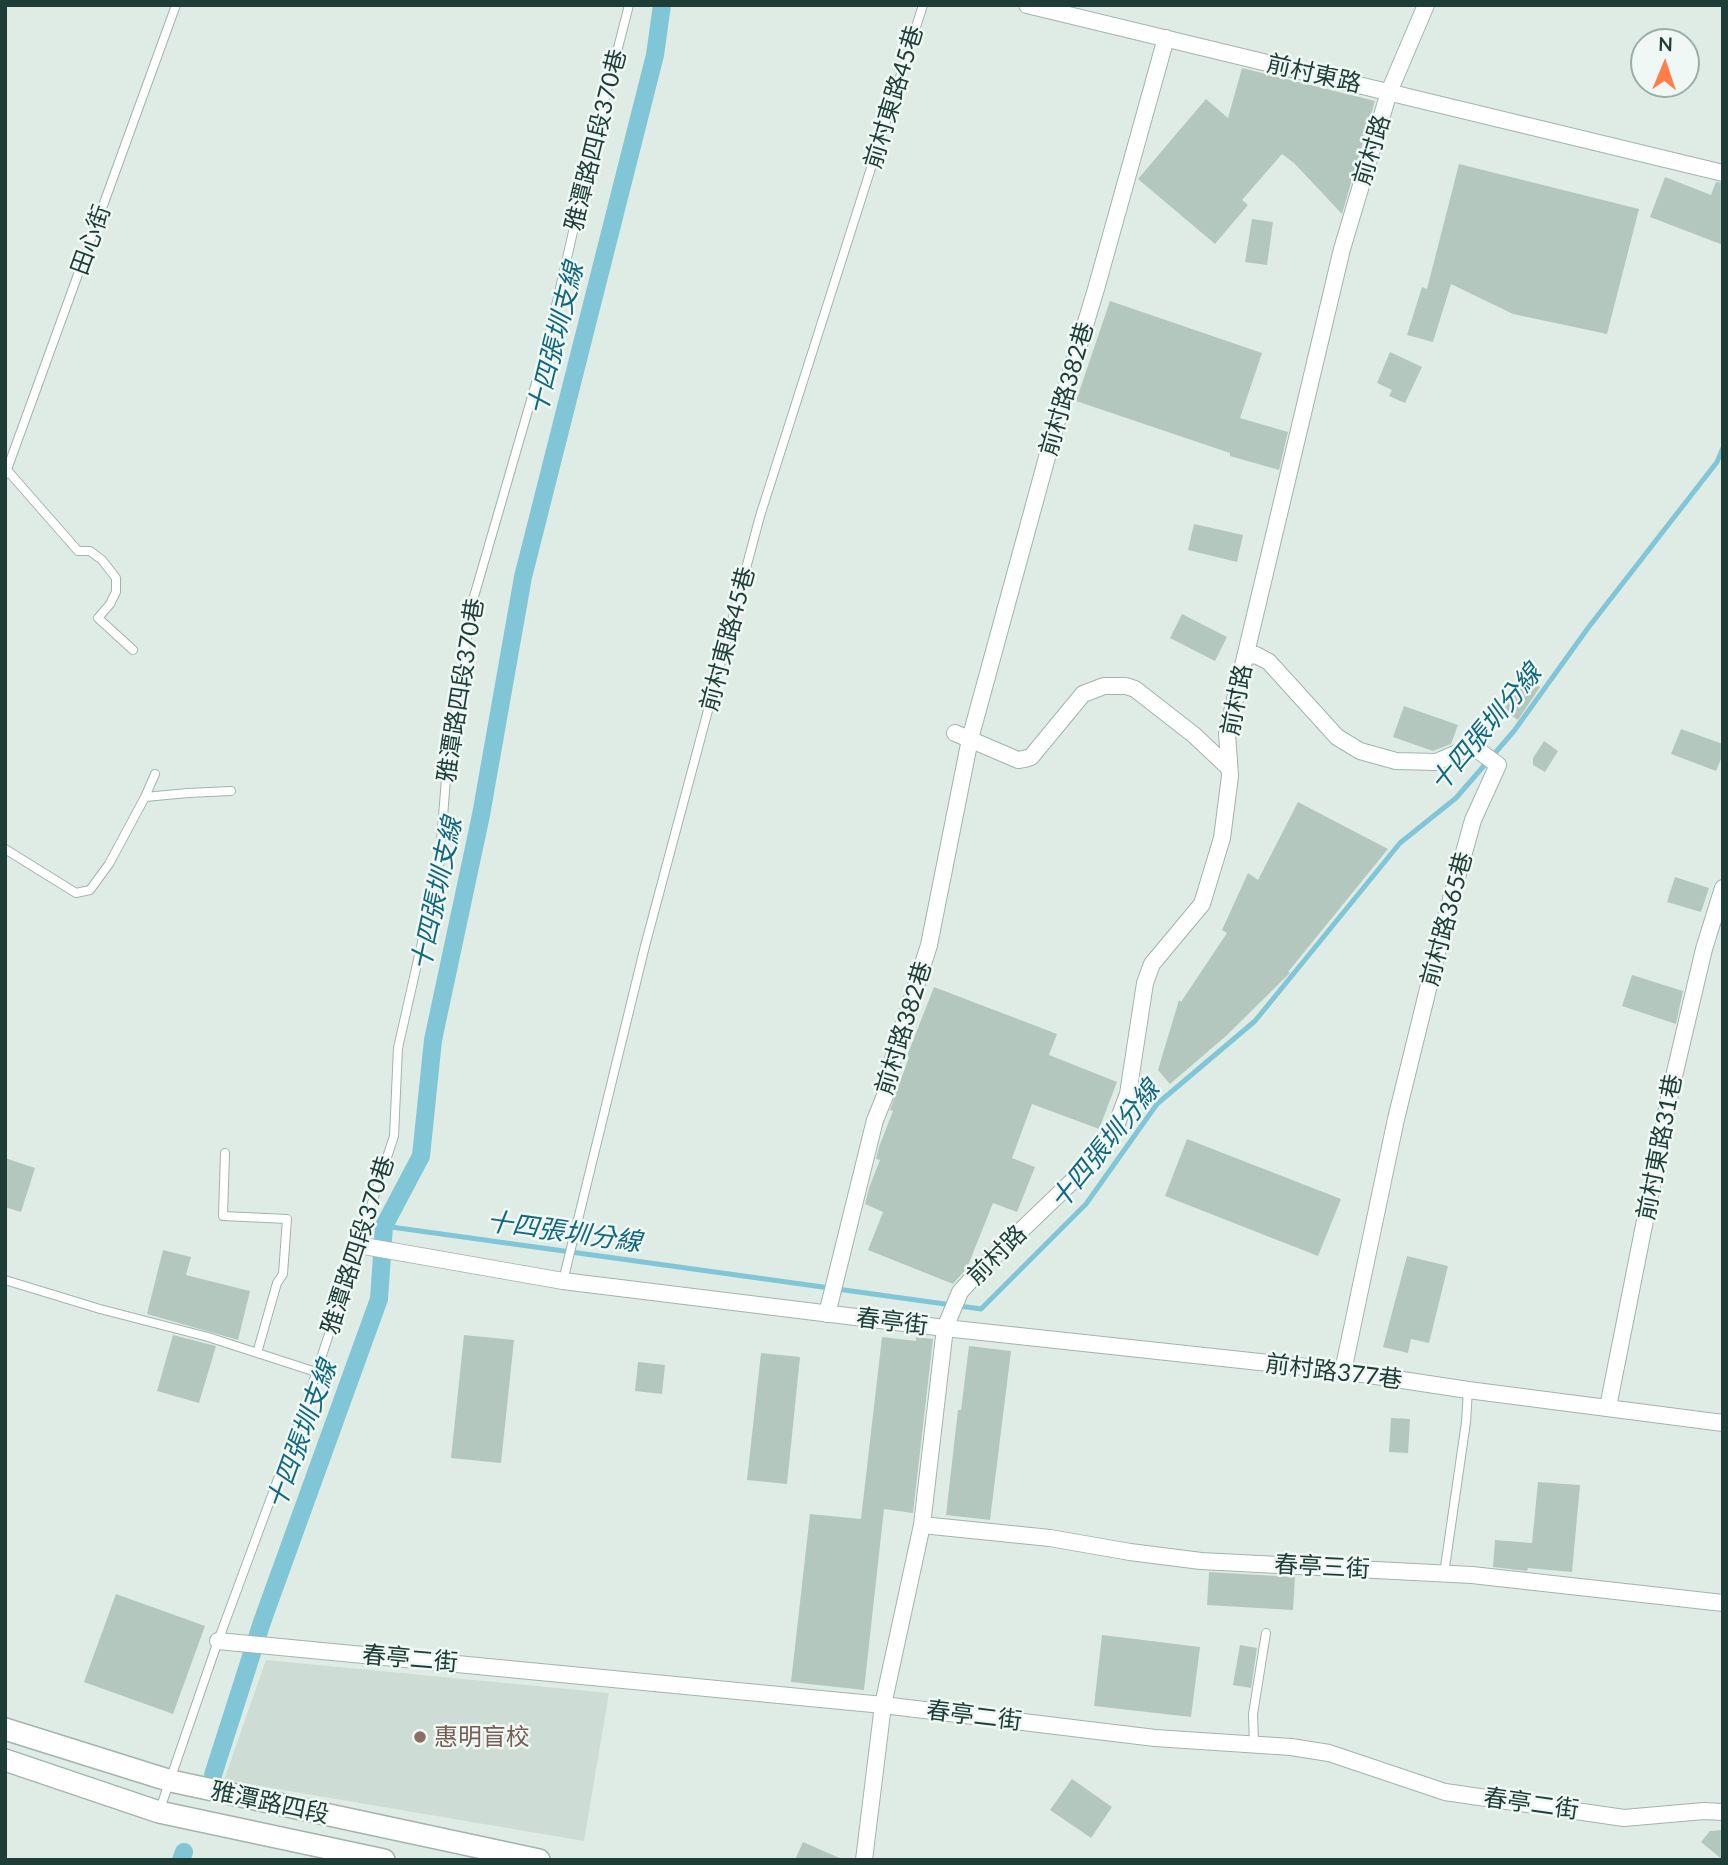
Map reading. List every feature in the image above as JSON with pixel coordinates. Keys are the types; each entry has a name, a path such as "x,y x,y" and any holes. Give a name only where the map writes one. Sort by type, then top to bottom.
{"street":[{"name":"前村東路","path":"1027,5 1723,173"},
{"name":"前村路","path":"945,1328 960,1292 1085,1169 1116,1126 1128,1094 1145,983 1152,964 1202,904 1222,838 1230,776 1227,733 1342,249 1389,92 1426,5"},
{"name":"前村路382巷","path":"827,1314 875,1120 887,1091 887,1079 929,945 963,736 1096,289 1166,38"},
{"name":"前村路365巷","path":"1245,657 1256,655 1269,662 1337,737 1360,751 1396,761 1436,762 1464,750 1479,751 1498,765 1473,820 1440,941 1396,1119 1343,1371"},
{"path":"963,736 1018,760 1031,757 1083,694 1104,686 1126,686 1135,689 1184,727 1229,768"},
{"name":"前村東路31巷","path":"1608,1407 1671,1089 1704,948 1723,888"},
{"name":"春亭街","path":"374,1247 563,1281 945,1328 922,1525 883,1704 864,1860"},
{"name":"前村路377巷","path":"945,1328 1343,1371 1723,1423"},
{"name":"春亭三街","path":"922,1525 1050,1538 1201,1561 1444,1573 1723,1603"},
{"name":"春亭二街","path":"218,1641 883,1704 1155,1738 1291,1747 1329,1753 1446,1792 1624,1818 1704,1811 1723,1812"},
{"name":"雅潭路四段","path":"5,1729 171,1781 534,1859"},
{"name":"雅潭路四段","path":"5,1760 159,1812 384,1860"}],"lane":[{"name":"田心街","path":"6,473 176,5"},
{"name":"雅潭路四段370巷","path":"159,1812 316,1372 374,1247 394,1136 398,1048 439,867 447,766 473,600 547,345 592,149 629,5"},
{"name":"前村東路45巷","path":"563,1281 645,946 760,516 923,5"},
{"path":"6,473 78,551 90,551 102,560 116,578 116,592 99,618 134,650"},
{"path":"5,849 76,893 90,890 109,864 155,774"},
{"path":"145,797 231,791"},
{"path":"225,1153 223,1216 287,1219 283,1274 277,1283 257,1353"},
{"path":"5,1280 100,1309 208,1337 316,1372"},
{"path":"1444,1573 1466,1422 1468,1390"},
{"path":"1254,1745 1253,1714 1266,1633"}],"shaded area":[{"name":"惠明盲校","path":"266,1660 609,1693 584,1841 224,1780"}],"building":[{"path":"1242,68 1375,101 1342,214 1294,163 1282,154 1242,200 1248,205 1215,244 1138,179 1206,99 1228,118"},
{"path":"1459,164 1639,209 1607,334 1513,314 1451,284 1433,342 1407,335 1422,287 1427,289"},
{"path":"1665,177 1711,195 1716,182 1723,183 1723,245 1650,217"},
{"path":"1252,219 1273,222 1267,265 1245,262"},
{"path":"1110,301 1262,353 1240,418 1288,432 1279,470 1230,456 1230,453 1076,401"},
{"path":"1390,352 1422,367 1405,403 1389,396 1392,390 1377,383"},
{"path":"1194,524 1243,535 1237,562 1188,550"},
{"path":"1182,614 1227,637 1215,661 1170,638"},
{"path":"1525,677 1540,687 1518,720 1503,710"},
{"path":"1404,706 1458,725 1451,744 1433,751 1393,737"},
{"path":"1681,729 1723,744 1723,754 1716,771 1671,754"},
{"path":"1544,741 1558,751 1545,772 1533,765 1533,758"},
{"path":"1298,802 1388,849 1288,972 1290,973 1226,1036 1170,1084 1158,1070 1179,1000 1181,1002 1227,933 1222,930 1248,873 1258,880"},
{"path":"1675,877 1709,888 1701,912 1667,902"},
{"path":"1632,975 1683,991 1676,1024 1622,1006"},
{"path":"934,987 1057,1034 1049,1055 1117,1082 1099,1129 1032,1104 1012,1158 1035,1167 1017,1212 993,1203 967,1268 953,1284 868,1250 883,1212 865,1204 880,1160 876,1159 879,1147 893,1111 890,1110 909,1057 907,1056"},
{"path":"1187,1139 1341,1199 1318,1256 1165,1196"},
{"path":"5,1158 35,1168 21,1212 5,1207"},
{"path":"163,1250 191,1257 186,1275 250,1291 238,1340 147,1314"},
{"path":"1407,1256 1448,1266 1429,1343 1411,1339 1408,1353 1383,1347"},
{"path":"173,1335 216,1346 199,1403 157,1391"},
{"path":"464,1335 514,1340 501,1463 451,1458"},
{"path":"882,1337 916,1341 916,1337 933,1339 913,1513 884,1509 864,1690 791,1682 810,1514 861,1519"},
{"path":"969,1346 1011,1351 990,1520 946,1515 958,1410 961,1410"},
{"path":"761,1353 800,1357 787,1484 747,1480"},
{"path":"638,1362 665,1365 662,1394 635,1391"},
{"path":"1391,1418 1410,1419 1408,1453 1389,1452"},
{"path":"1538,1482 1580,1485 1572,1572 1493,1567 1495,1540 1532,1543"},
{"path":"1209,1572 1295,1577 1293,1610 1207,1605"},
{"path":"116,1594 205,1626 173,1714 84,1682"},
{"path":"1102,1635 1200,1647 1191,1717 1094,1706"},
{"path":"1240,1645 1257,1648 1251,1688 1233,1685"},
{"path":"1072,1779 1112,1807 1091,1838 1050,1810"},
{"path":"1723,1830 1723,1860 1701,1842 1710,1831"},
{"path":"803,1842 844,1860 795,1860"}],"waterway":[{"name":"十四張圳支線","path":"213,1775 262,1622 379,1299 384,1226 421,1156 433,1040 481,815 523,577 655,55 662,5"},
{"name":"十四張圳分線","path":"384,1226 981,1309 1086,1204 1157,1104 1255,1021 1400,843 1456,798 1514,731 1588,628 1717,462 1723,448"},
{"name":"十四張圳支線","path":"181,1860 184,1852"}],"place":[{"name":"惠明盲校","path":"420,1737"}]}
